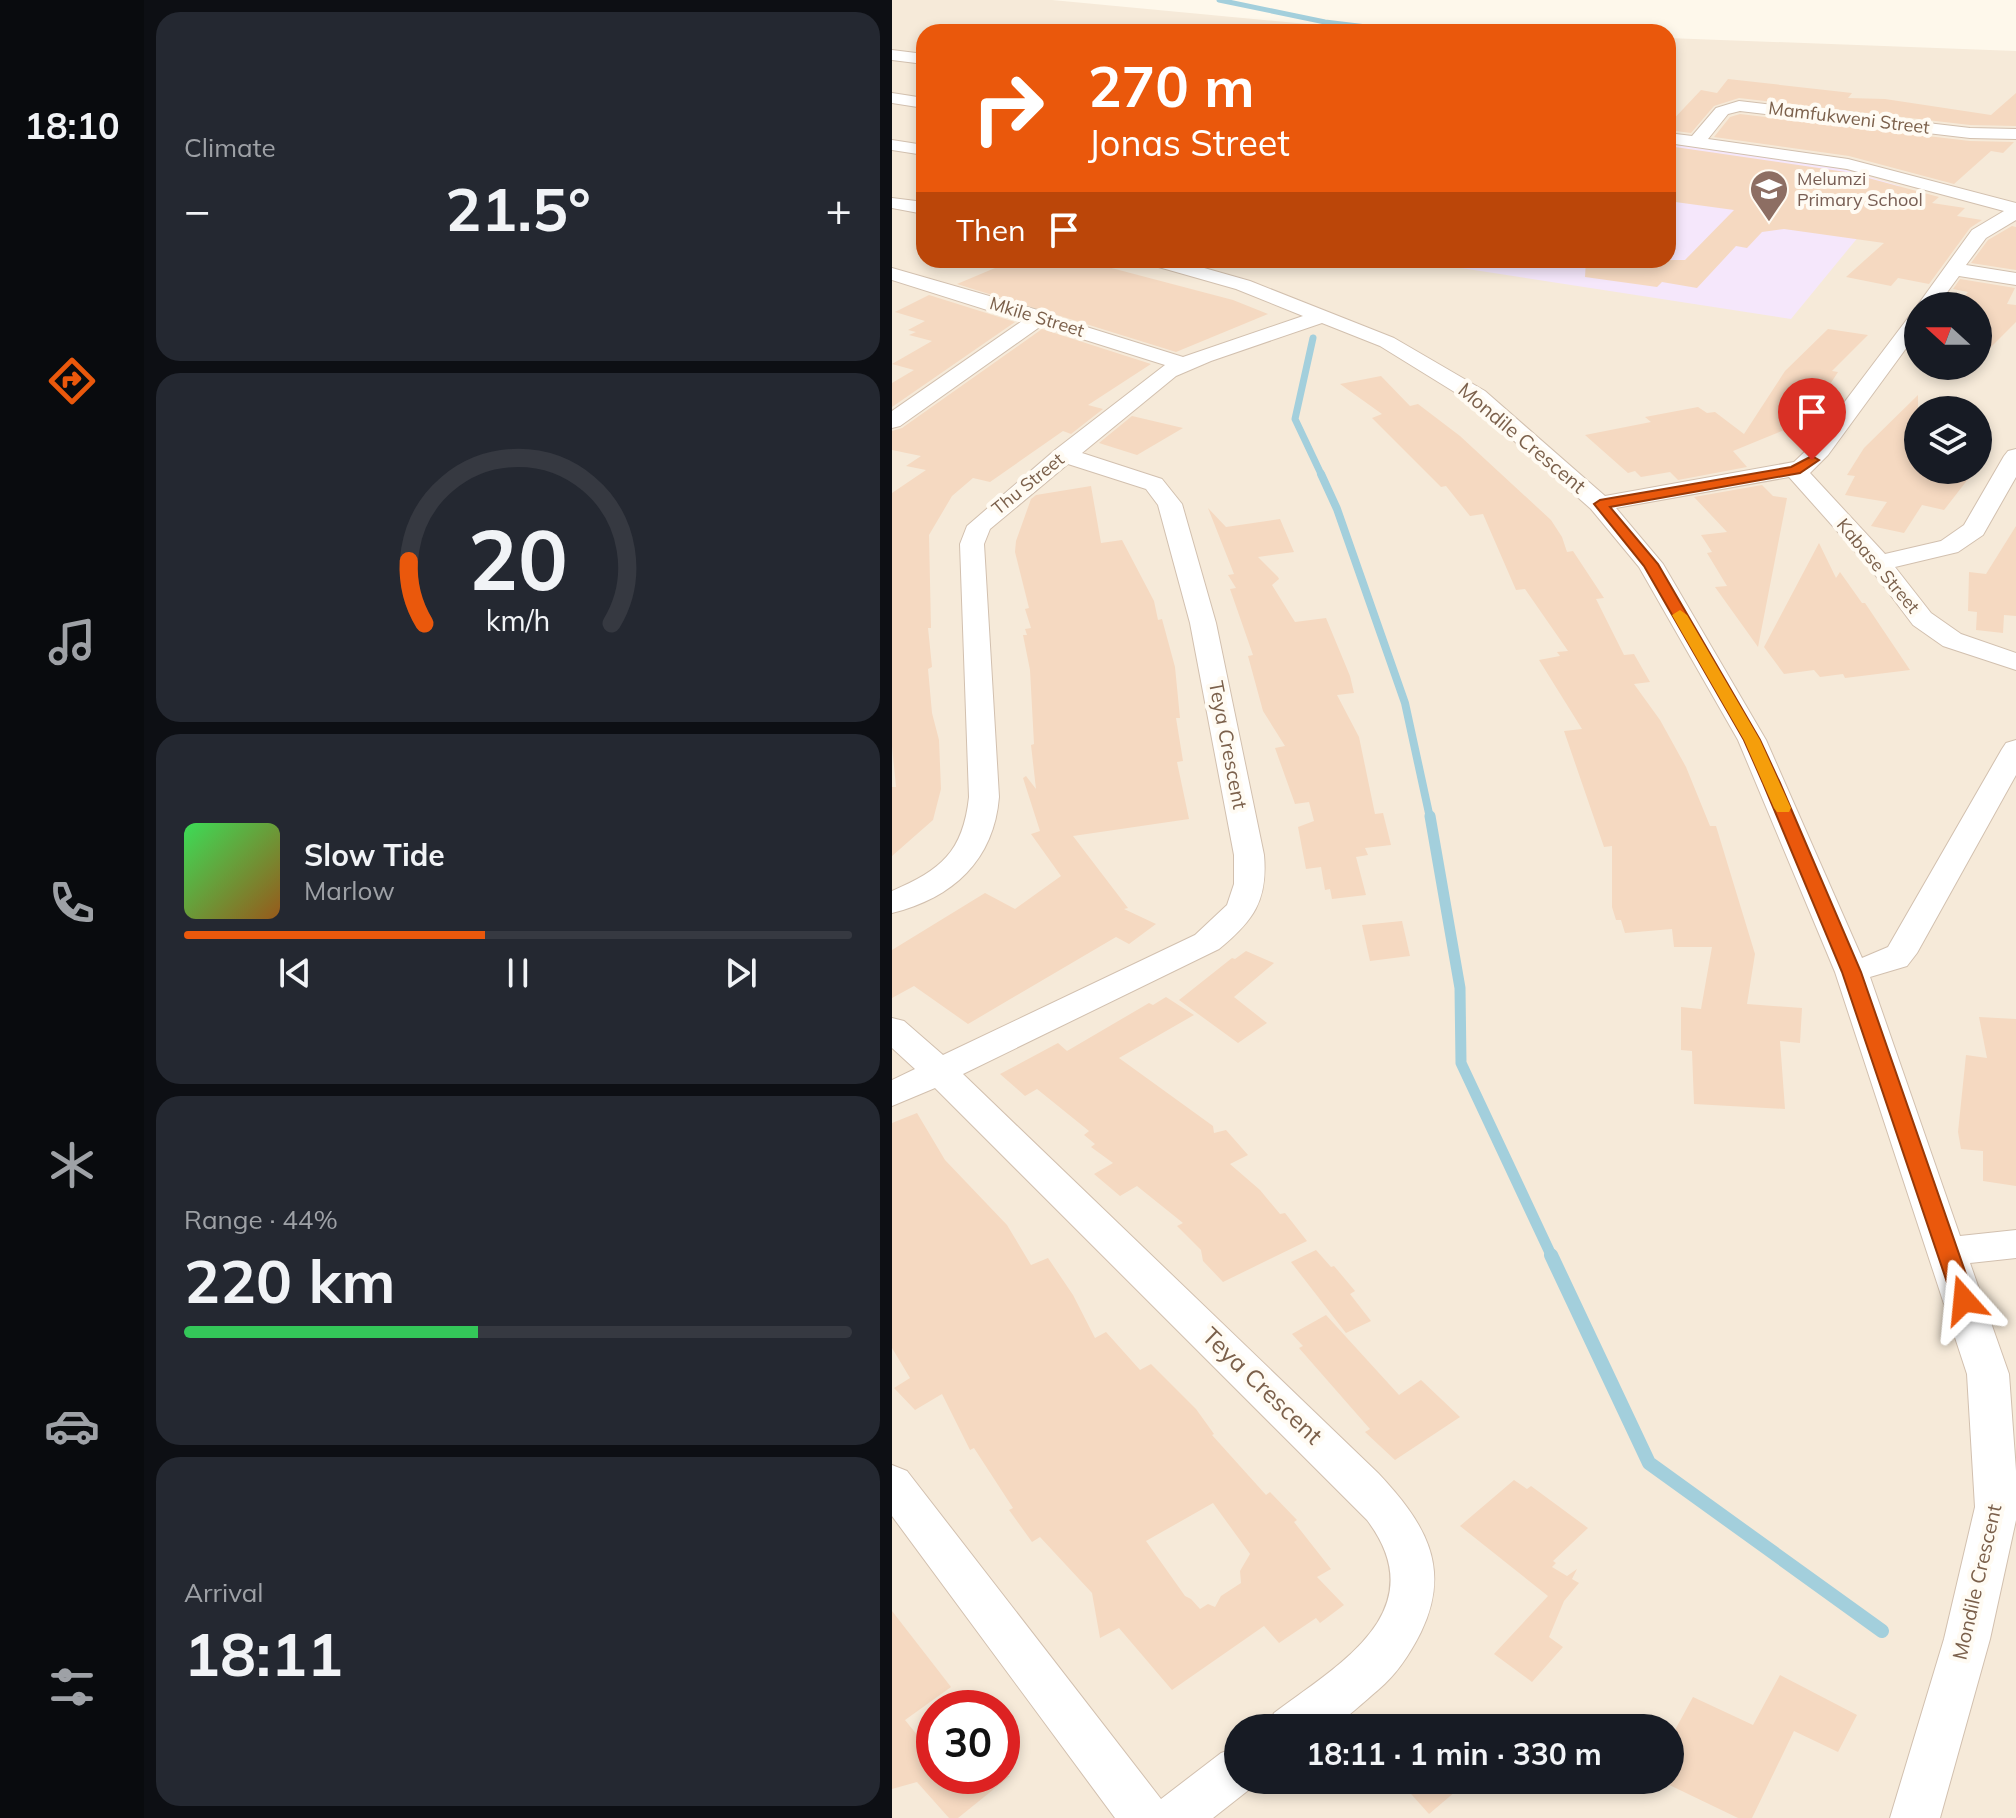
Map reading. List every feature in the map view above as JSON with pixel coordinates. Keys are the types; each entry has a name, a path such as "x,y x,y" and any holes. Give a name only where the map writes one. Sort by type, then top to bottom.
{"street":[{"path":"892,55 916,58"},
{"path":"892,98 916,102"},
{"name":"Mamfukweni Street","path":"1696,142 1722,111 1739,106 1970,133 2016,134"},
{"path":"1676,139 1848,164 2016,210"},
{"path":"892,145 916,149"},
{"path":"892,203 916,207"},
{"path":"1937,292 1979,234 2016,210"},
{"name":"Mondile Crescent","path":"1183,268 1243,285 1387,342 1477,396 1600,504 1650,564 1752,740 1852,972 1988,1374 1997,1507 1967,1639 1915,1818"},
{"path":"1954,269 2016,279"},
{"name":"Mkile Street","path":"895,277 1041,317 1182,363"},
{"name":"Thu Street","path":"892,903 926,888 949,871 977,843 982,827 984,797 972,544 979,526 1154,381 1182,363 1324,316"},
{"path":"892,421 1041,317"},
{"path":"1600,504 1795,470 1812,460 1904,337"},
{"name":"Teya Crescent","path":"892,1094 1207,942 1230,924 1250,891 1249,855 1203,623 1170,504 1154,484 1063,455"},
{"path":"1879,563 1932,552 1960,541 1974,530 2016,456"},
{"name":"Kabase Street","path":"1795,470 1879,563 1922,619 1971,648 2016,662"},
{"path":"1852,972 1895,959 1901,953 2016,749"},
{"name":"Teya Crescent","path":"892,1029 939,1071 1363,1485 1398,1530 1409,1551 1413,1578 1408,1610 1396,1635 1374,1664 1309,1714"},
{"path":"1948,1251 2016,1244"},
{"path":"892,1483 1145,1818"},
{"path":"1175,1818 1224,1780"}],"shaded area":[{"path":"892,0 1052,0 1307,24 916,24 916,268 1676,268 1676,38 2016,51 2016,1818 892,1818"},
{"name":"Melumzi Primary School","path":"1676,145 1825,164 1900,186 1791,319 1461,268 1676,268"}],"building":[{"path":"1728,79 1852,93 1848,98 1885,99 1991,115 2016,93 2016,126 1970,125 1739,98 1714,106 1691,133 1676,131 1676,117 1701,90 1717,93"},
{"path":"1740,114 1970,141 2014,142 2003,153 1991,151 1954,184 1849,156 1714,137 1730,117"},
{"path":"1676,147 1846,172 1939,197 1932,203 1965,208 1957,216 1982,220 1970,228 1929,284 1898,278 1891,286 1846,277 1884,243 1784,229 1762,232 1747,248 1736,246 1697,288 1662,282 1657,287 1585,277 1586,268 1676,268 1676,260 1685,260 1734,210 1676,202"},
{"path":"2012,226 2016,227 2016,270 1971,263 1988,240"},
{"path":"995,268 1111,268 1233,300 1268,314 1176,352 957,284"},
{"path":"1960,279 2015,288 2007,304 2016,305 2016,322 1992,346 1992,292 1953,289"},
{"path":"929,295 1015,322 892,407 892,383 914,370 892,364 932,341 909,335 916,332 908,330 925,321 895,312"},
{"path":"1042,329 1151,364 1088,405 1103,409 1071,434 1063,431 990,482 973,478 952,496 929,535 931,628 928,628 932,667 928,669 932,713 939,740 941,789 933,820 892,856 892,787 896,787 892,746 892,493 926,470 906,466 921,456 892,450 892,431 902,428"},
{"path":"1828,329 1868,335 1832,371 1838,372 1810,415 1801,423 1733,451 1747,467 1678,480 1670,472 1641,477 1635,471 1628,473 1585,435 1651,422 1645,417 1698,407 1707,413 1715,412 1744,434 1785,371"},
{"path":"1381,376 1410,406 1418,404 1460,436 1551,520 1567,552 1573,551 1604,598 1596,599 1624,655 1634,654 1650,682 1634,684 1660,720 1686,767 1710,826 1716,826 1755,954 1747,1004 1802,1008 1800,1043 1780,1041 1785,1109 1694,1104 1692,1051 1681,1050 1681,1007 1701,1009 1712,947 1674,947 1672,929 1625,933 1621,920 1616,920 1612,907 1612,846 1604,847 1564,731 1582,729 1539,660 1560,656 1557,652 1568,651 1525,589 1516,590 1483,514 1470,516 1446,486 1441,487 1372,418 1382,414 1340,384"},
{"path":"1904,409 1904,484 1964,484 1944,510 1922,505 1904,533 1871,526 1887,502 1845,495 1855,476 1847,475 1864,448"},
{"path":"1132,416 1183,428 1137,455 1099,443"},
{"path":"1762,485 1773,496 1787,498 1758,647 1715,587 1727,586 1707,553 1712,552 1701,535 1727,532 1694,497"},
{"path":"1091,486 1101,543 1122,540 1154,601 1158,620 1162,619 1175,667 1180,718 1176,718 1183,761 1177,762 1189,819 1073,836 1128,908 1124,909 1156,924 1129,944 1116,937 968,1024 914,986 892,998 892,950 985,893 1015,909 1061,876 1031,834 1040,831 1023,778 1026,776 1036,789 1031,745 1034,744 1030,670 1023,635 1027,635 1025,629 1031,628 1015,552 1031,499 1036,495"},
{"path":"1208,508 1226,527 1280,519 1294,552 1258,557 1278,577 1272,585 1295,622 1326,618 1350,676 1354,693 1337,695 1359,737 1375,814 1383,813 1391,845 1365,848 1368,855 1356,857 1366,895 1332,899 1330,889 1325,890 1321,867 1306,869 1298,827 1314,821 1309,802 1295,804 1275,748 1285,746 1263,711 1248,656 1253,655 1230,589 1236,588 1228,575 1234,574"},
{"path":"2016,526 2016,616 2004,615 2003,633 1976,630 1977,612 1968,611 1969,572 1986,574"},
{"path":"1819,543 1836,578 1840,572 1910,670 1845,678 1843,674 1820,677 1814,670 1784,674 1764,647"},
{"path":"1402,921 1410,956 1370,961 1362,925"},
{"path":"1246,951 1274,963 1234,997 1267,1023 1238,1043 1179,1000 1232,958"},
{"path":"1166,997 1194,1015 1119,1058 1213,1126 1214,1133 1226,1130 1248,1155 1230,1164 1260,1190 1280,1214 1285,1213 1307,1241 1223,1282 1203,1261 1201,1250 1177,1226 1183,1223 1137,1186 1120,1196 1094,1174 1113,1163 1091,1147 1095,1144 1084,1135 1089,1131 1037,1089 1025,1096 1000,1074 1058,1043 1067,1051 1149,1003 1153,1005"},
{"path":"1979,1017 2016,1019 2016,1186 1983,1181 1983,1151 1961,1149 1958,1132 1966,1055 1987,1058"},
{"path":"917,1113 945,1160 1007,1225 1031,1265 1048,1258 1073,1295 1095,1338 1106,1332 1140,1370 1151,1364 1196,1409 1212,1435 1266,1495 1270,1492 1297,1520 1294,1522 1331,1569 1317,1577 1344,1605 1320,1623 1316,1618 1279,1643 1264,1626 1172,1690 1119,1628 1100,1638 1092,1593 1040,1537 1032,1542 1009,1510 1013,1508 974,1448 970,1450 942,1394 915,1410 894,1388 910,1378 892,1348 892,1123","holes":["1213,1503 1250,1554 1240,1571 1241,1583 1221,1596 1215,1607 1208,1604 1200,1609 1185,1596 1146,1541"]},
{"path":"1316,1250 1355,1291 1350,1294 1371,1321 1346,1333 1291,1262"},
{"path":"1326,1315 1399,1395 1421,1380 1460,1417 1395,1460 1365,1432 1370,1429 1299,1348 1303,1346 1292,1334"},
{"path":"1514,1480 1527,1489 1531,1486 1588,1528 1553,1561 1556,1563 1552,1567 1567,1576 1577,1569 1572,1579 1579,1583 1564,1601 1549,1637 1563,1647 1532,1682 1494,1654 1548,1596 1460,1526"},
{"path":"892,1611 951,1687 947,1690 916,1690 916,1712 905,1720 916,1734 916,1782 892,1789"},
{"path":"1780,1675 1857,1715 1838,1752 1794,1731 1752,1818 1738,1818 1684,1792 1684,1714 1693,1697 1753,1725"},
{"path":"928,1794 988,1794 958,1818 949,1818"},
{"path":"1411,1794 1453,1794 1429,1814"}],"waterway":[{"path":"1219,0 1342,24"},
{"path":"1313,338 1295,419 1322,476"},
{"path":"1321,474 1337,509 1405,703 1430,818"},
{"path":"1430,816 1460,988 1461,1063 1552,1257"},
{"path":"1551,1255 1649,1463 1882,1631"}],"slow traffic":[{"path":"1680,615 1752,740 1783,808"}],"place":[{"name":"Melumzi Primary School","path":"1769,223"}],"route":[{"path":"1812,460 1795,470 1600,504 1650,564 1752,740 1772,783 1852,972 1964,1300"}]}
